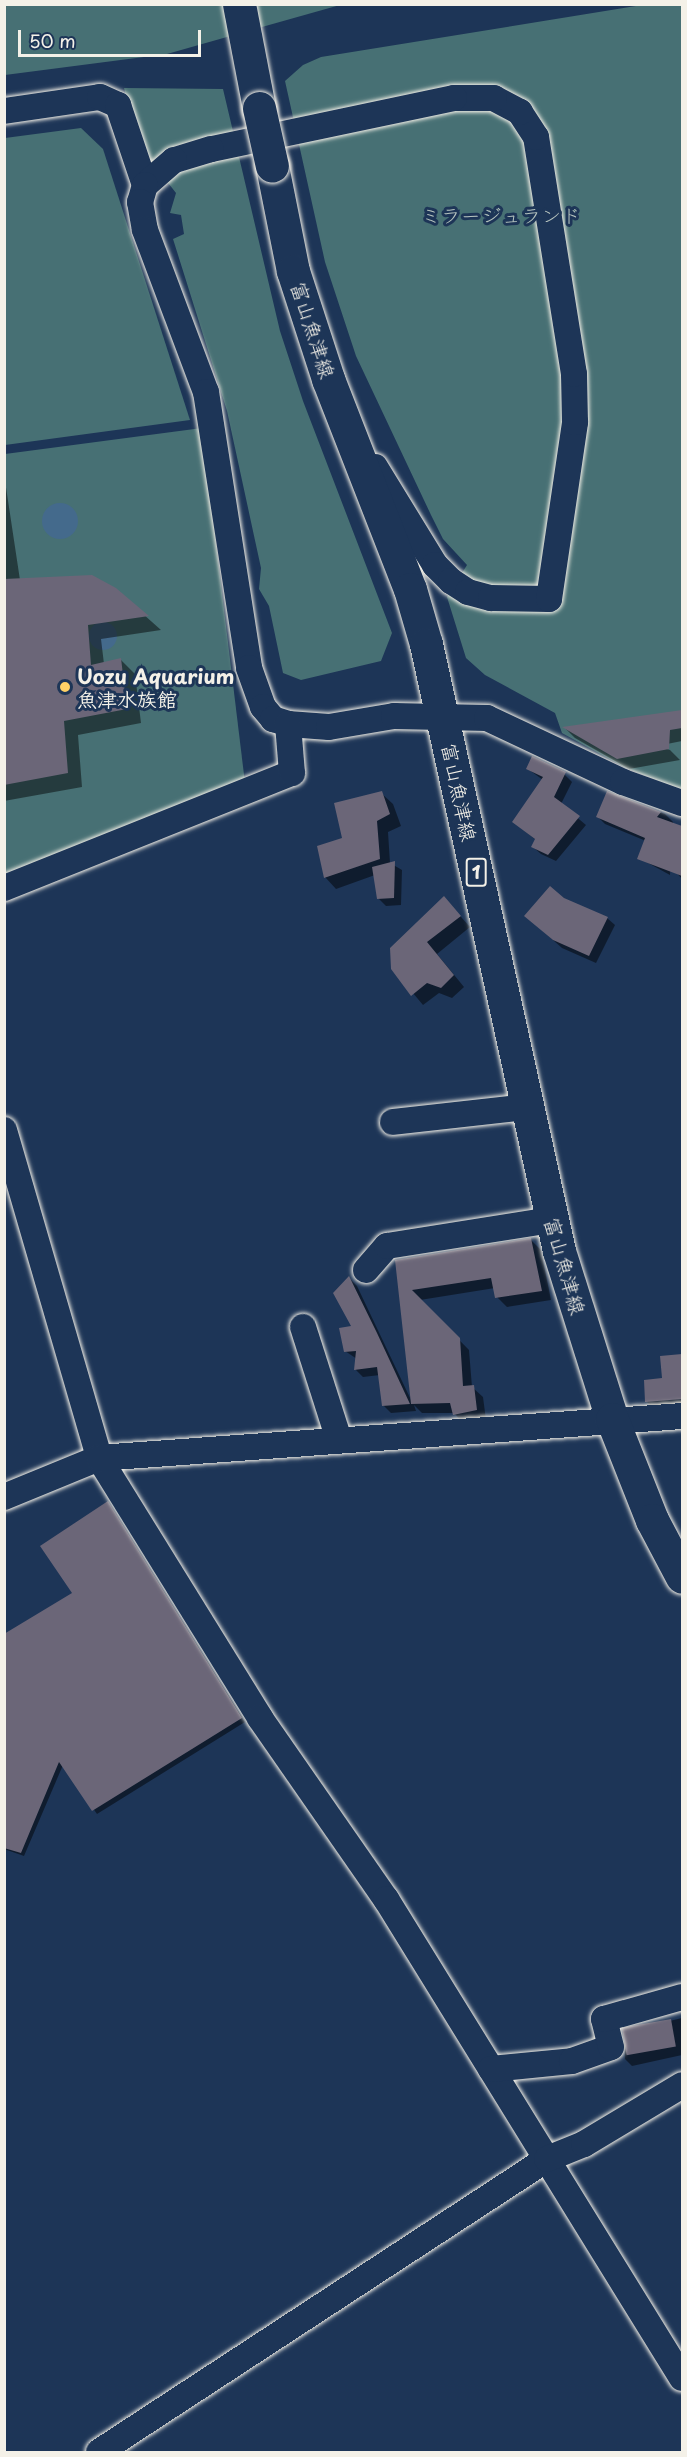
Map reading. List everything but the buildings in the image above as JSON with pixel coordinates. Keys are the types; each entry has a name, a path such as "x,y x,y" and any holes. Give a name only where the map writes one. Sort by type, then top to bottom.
{"main road":[{"name":"富山魚津線","path":"238,4 293,271 334,396 410,589 443,717 552,1220 612,1419 652,1520 682,1577"}],"street":[{"path":"4,111 100,97 118,105 145,185"},
{"path":"334,396 396,505 435,565 451,581 468,592 491,598 549,599 575,422 574,374 536,137 520,112 494,98 454,98 211,149 174,160 145,185 140,202 145,230 206,392 249,668 263,707 273,719 288,724 329,728 394,716 495,721 623,782 682,803"},
{"path":"4,888 292,773 288,724"},
{"path":"393,1122 526,1107"},
{"path":"4,1130 99,1458 260,1718 386,1899 682,2378"},
{"path":"366,1270 387,1246 552,1220"},
{"path":"303,1327 339,1440"},
{"path":"4,1497 99,1458 612,1419 682,1416"},
{"path":"491,2069 572,2061 611,2047 604,2019 682,1997"},
{"path":"99,2452 548,2159 584,2144 682,2085"}],"green space":[{"path":"5,5 340,5 167,54 5,75"},
{"name":"ミラージュランド","path":"642,5 682,5 682,790 626,768 562,733 555,713 485,675 466,658 447,597 467,565 443,539 356,356 325,262 285,81 303,65 321,57"},
{"path":"124,88 223,89 280,331 303,401 392,633 381,661 301,680 283,673 269,606 259,589 261,568 227,411 173,239 184,234 181,215 170,213 176,193 140,147"},
{"path":"81,128 103,149 190,420 5,445 5,138"},
{"path":"202,428 245,783 5,874 5,454"}],"water":[{"path":"60,503 73,508 78,521 73,534 60,539 47,534 42,521 47,508"},
{"path":"103,622 113,626 117,636 113,646 103,650 93,646 89,636 93,626"}],"place":[{"name":"Uozu Aquarium 魚津水族館","path":"65,687"}]}
